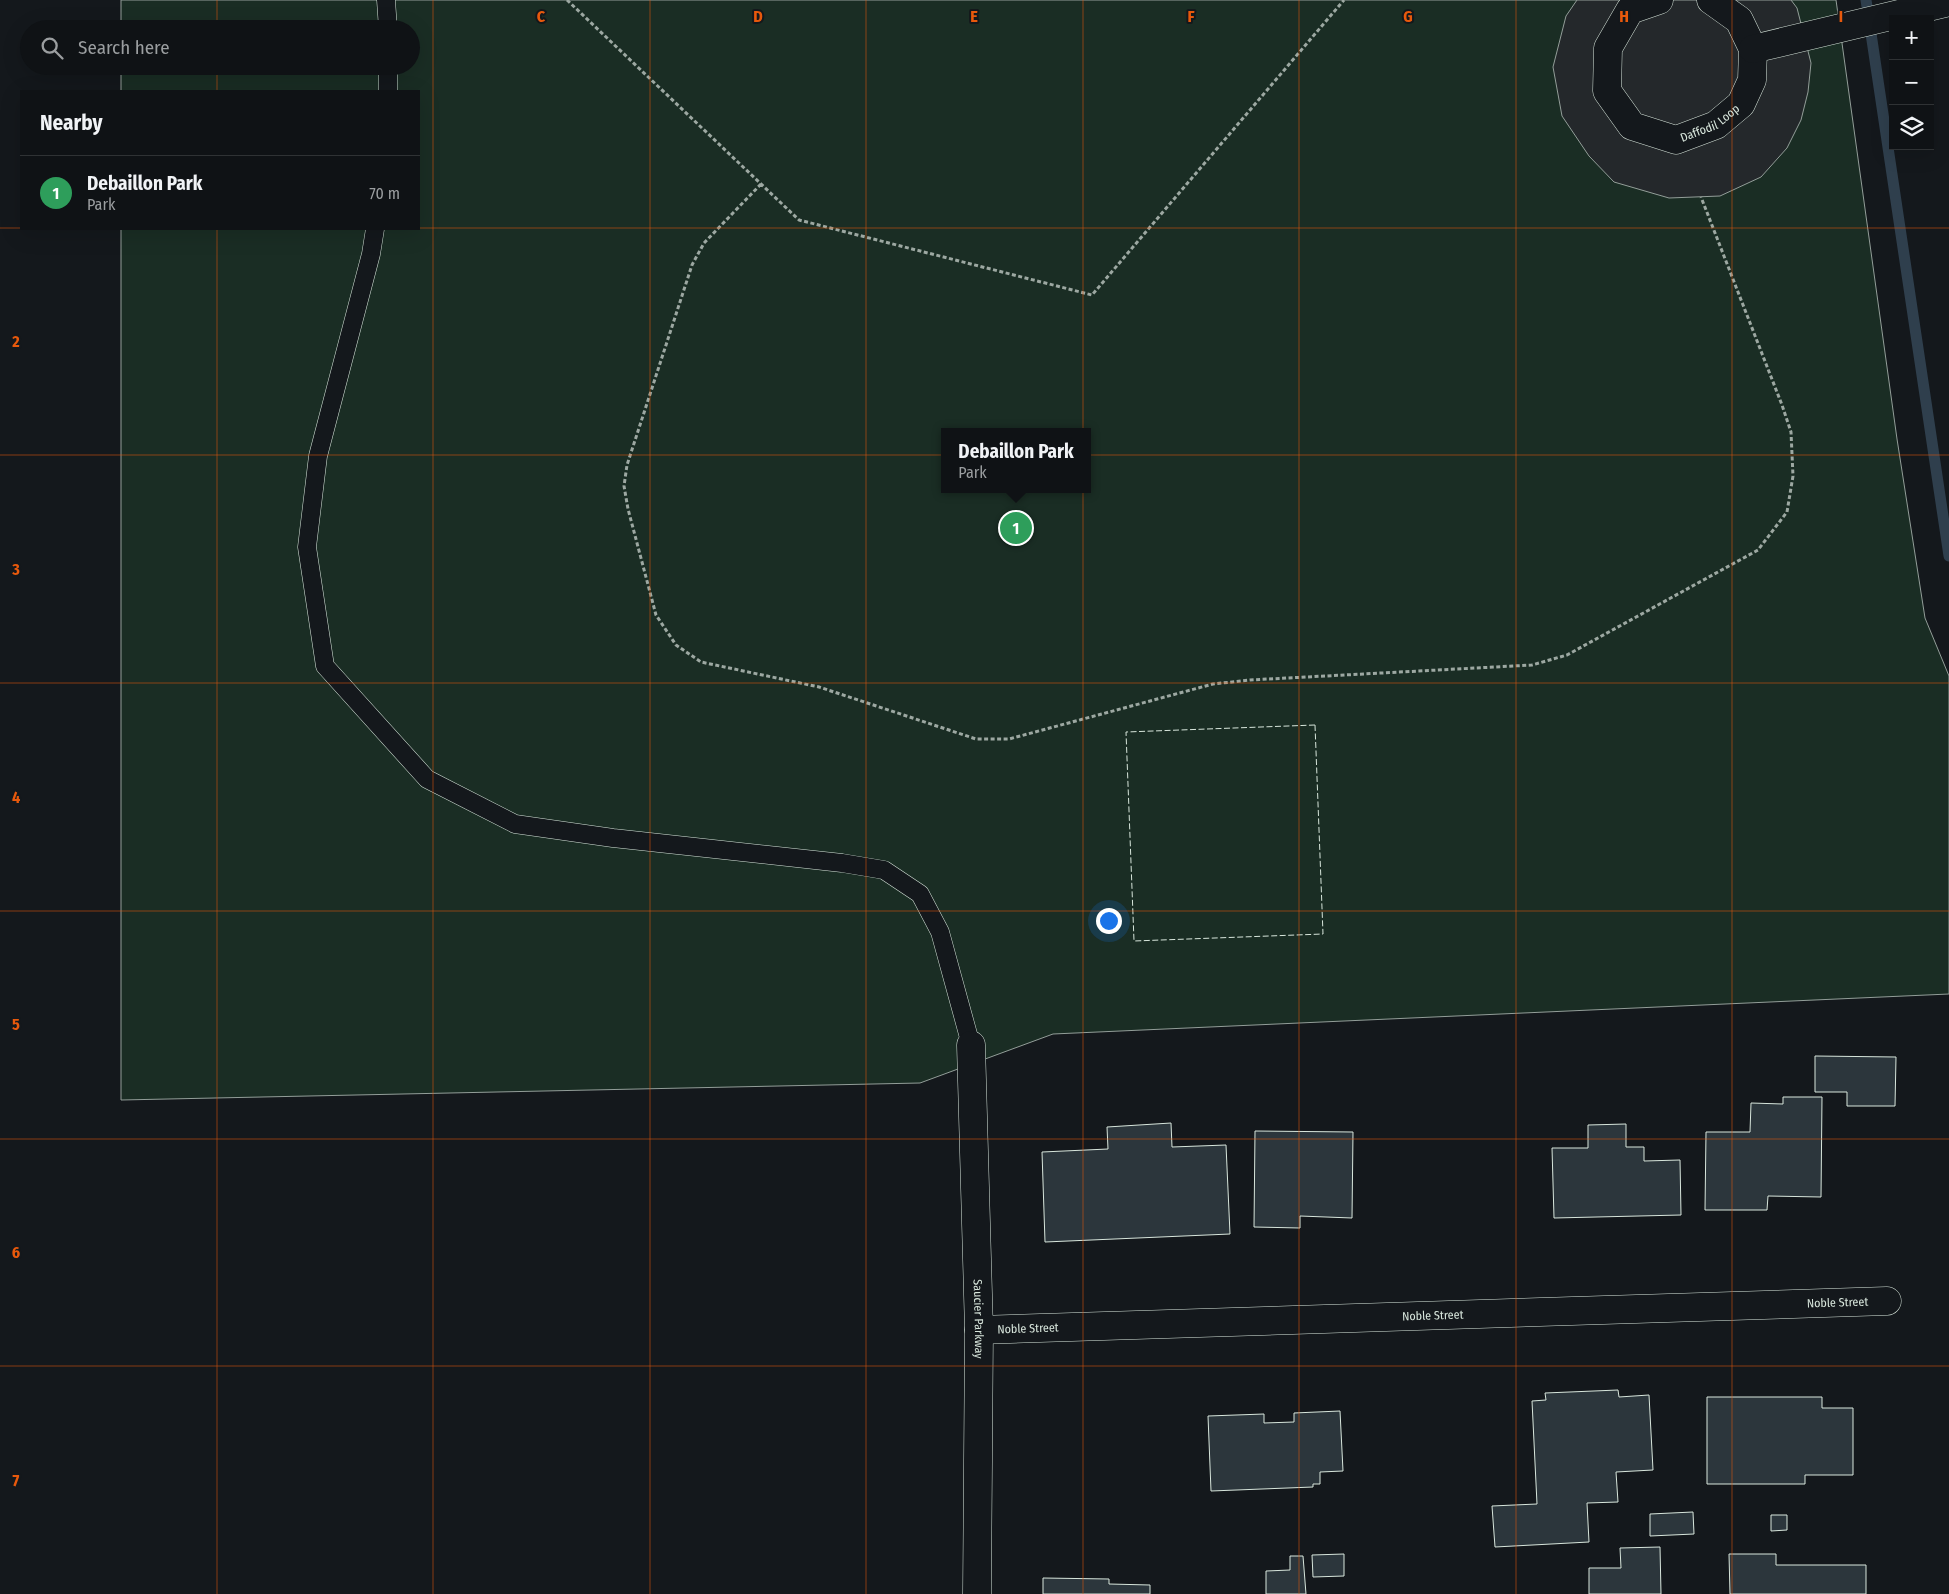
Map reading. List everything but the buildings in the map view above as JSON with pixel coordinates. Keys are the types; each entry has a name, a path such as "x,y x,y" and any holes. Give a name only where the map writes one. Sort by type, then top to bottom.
{"street":[{"name":"Daffodil Loop","path":"1659,0 1630,10 1608,48 1607,91 1632,126 1676,140 1716,125 1741,104 1752,80 1753,49 1740,20 1711,0"},
{"path":"1753,49 1949,2"},
{"name":"Saucier Parkway","path":"971,1045 979,1330 977,1594"},
{"name":"Noble Street","path":"979,1330 1887,1301"}],"lane":[{"path":"386,0 387,20"},
{"path":"388,75 388,90"},
{"path":"375,230 371,254 318,456 308,538 307,547 325,666 427,779 515,824 614,838 842,863 884,870 920,894 940,932 971,1045"}],"path":[{"path":"567,0 799,220 1092,295 1344,0"},
{"path":"761,184 704,243 692,265 627,464 624,486 628,509 656,615 676,645 701,662 819,687 976,739 1009,739 1214,684 1250,680 1532,664 1568,655 1758,550 1787,512 1794,476 1791,432 1700,196"}],"green space":[{"path":"121,0 1836,0 1897,439 1925,618 1949,676 1949,994 1053,1034 920,1083 121,1100 121,230 420,230 420,90 121,90 121,75 420,75 420,20 121,20"}],"shaded area":[{"path":"1577,0 1791,0 1797,8 1811,63 1808,92 1801,120 1787,148 1761,177 1720,196 1669,198 1614,182 1589,156 1562,116 1553,67 1566,16"}],"waterway":[{"path":"1866,0 1949,556"}],"fence":[{"path":"1315,725 1323,934 1134,941 1126,732 1315,725"}],"place":[{"name":"Debaillon Park","path":"1016,528"}]}
